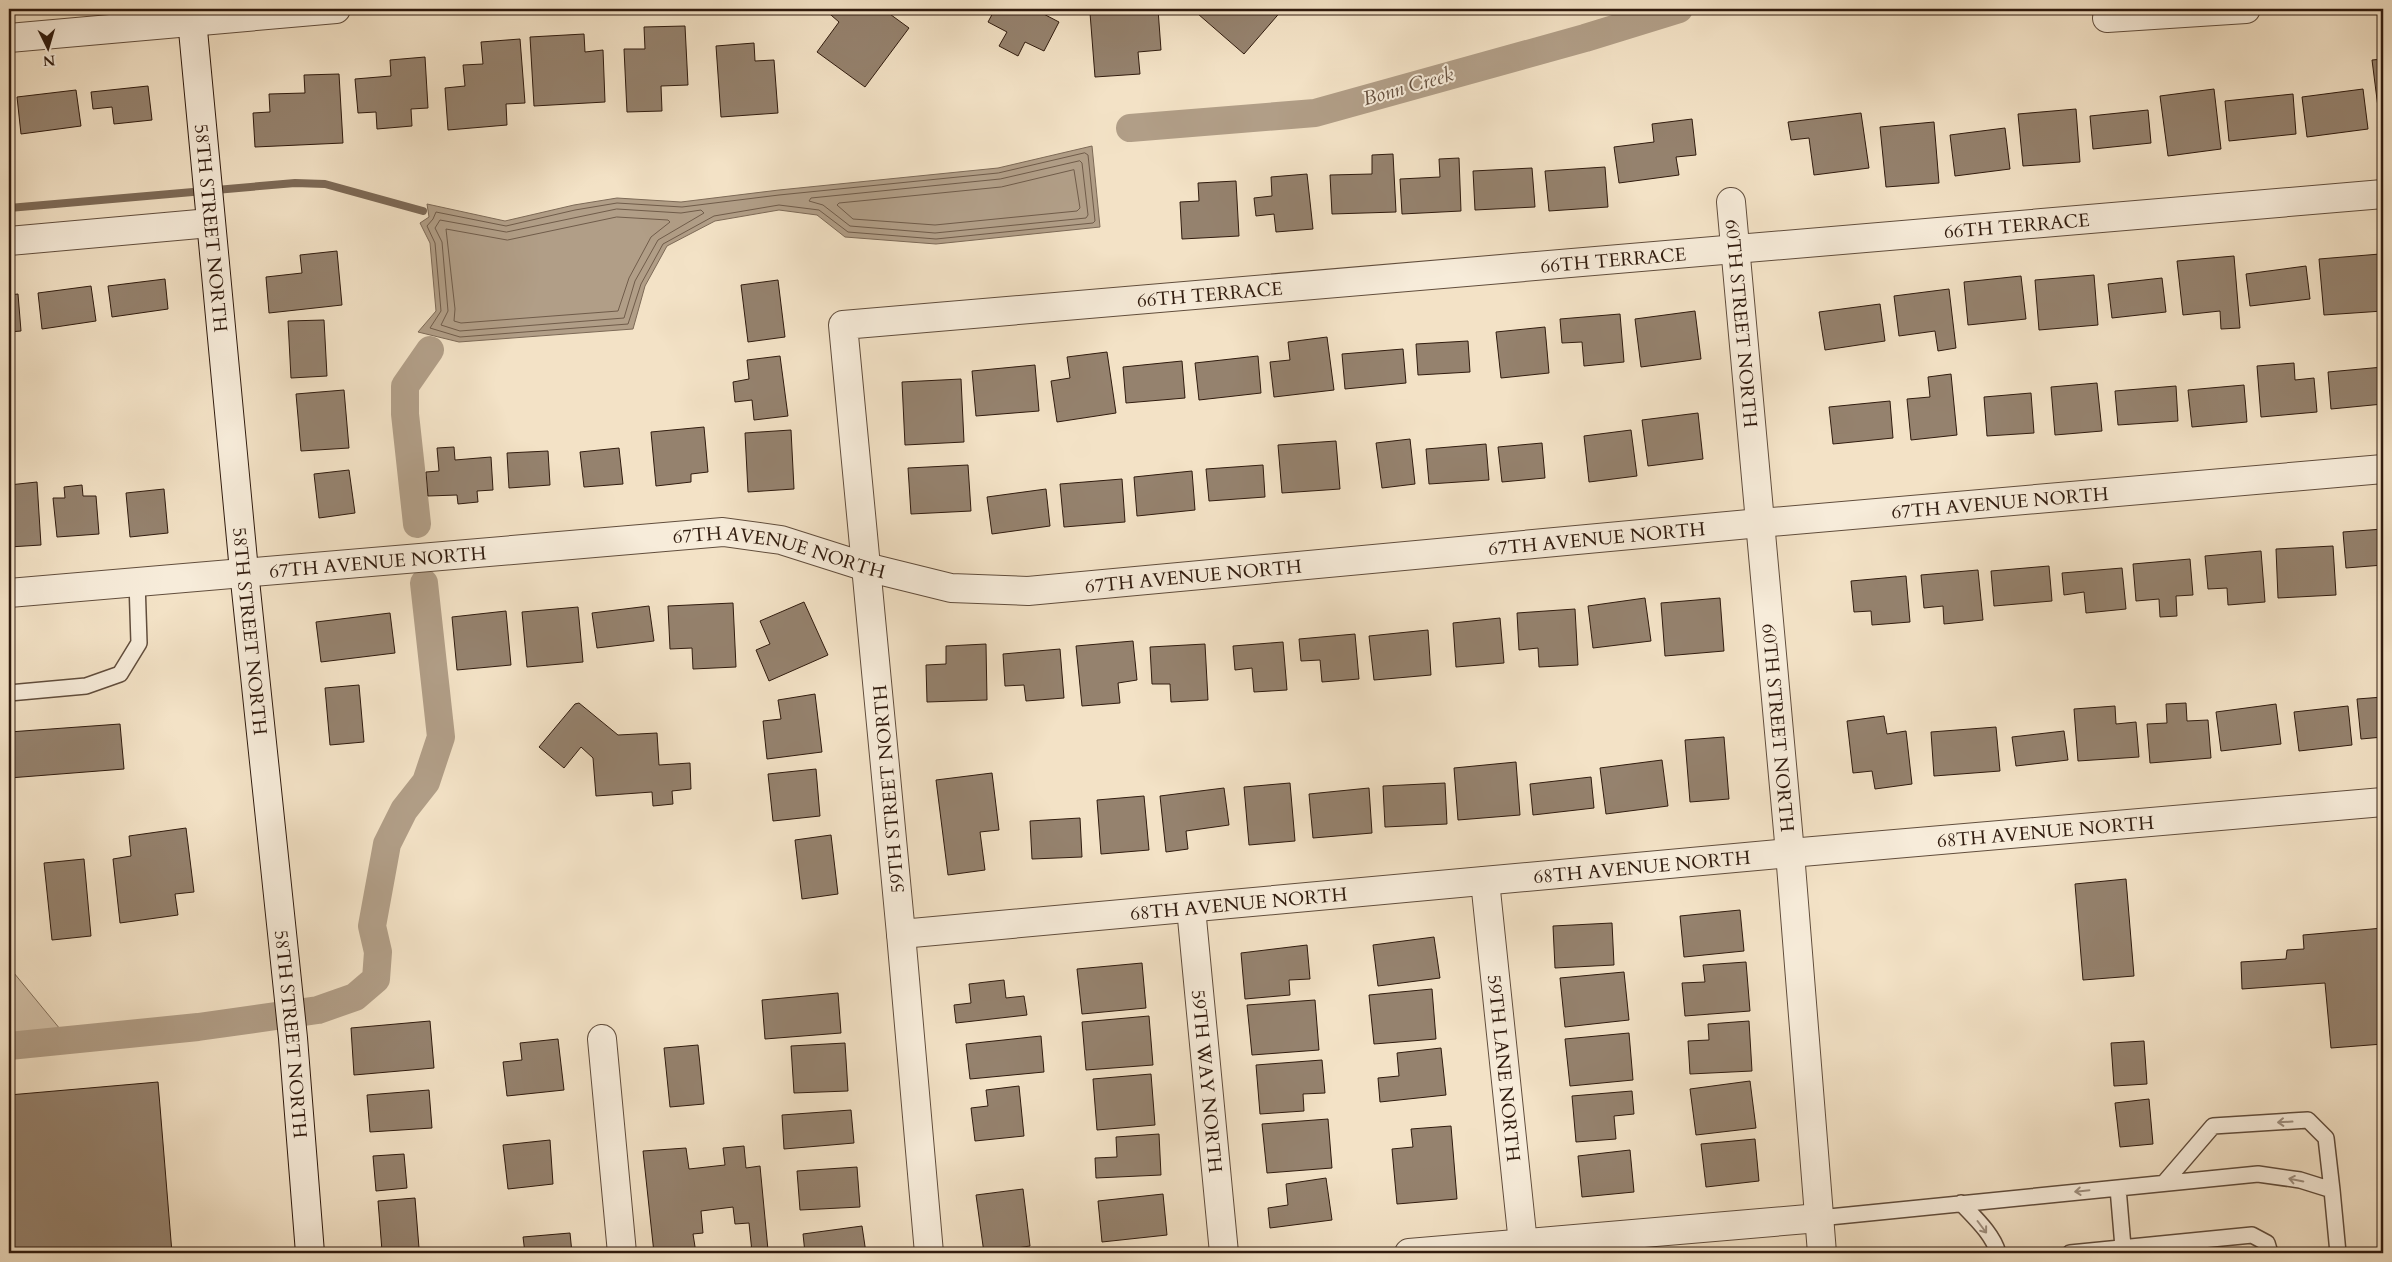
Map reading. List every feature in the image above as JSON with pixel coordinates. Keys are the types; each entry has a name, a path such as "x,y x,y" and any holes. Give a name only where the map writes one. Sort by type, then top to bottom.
{"street":[{"path":"9,38 191,15 336,9"},
{"path":"2108,18 2246,9"},
{"name":"58TH STREET NORTH","path":"191,15 204,169 244,571 293,1038 310,1253"},
{"name":"66TH TERRACE","path":"843,325 2383,194"},
{"name":"60TH STREET NORTH","path":"1731,202 1790,853 1822,1253"},
{"path":"9,241 209,216"},
{"name":"59TH STREET NORTH","path":"843,325 901,934 929,1253"},
{"name":"67TH AVENUE NORTH","path":"9,593 244,571 723,532 781,540 866,567 951,588 1028,591 1760,523 2383,469"},
{"name":"68TH AVENUE NORTH","path":"901,934 1790,853 2383,802"},
{"name":"59TH LANE NORTH","path":"1485,881 1523,1248"},
{"name":"59TH WAY NORTH","path":"1191,908 1224,1253"},
{"path":"602,1039 622,1253"},
{"path":"1409,1253 1523,1248 1819,1218"}],"lane":[{"path":"9,693 86,686 120,674 138,644 137,581"},
{"path":"2164,1183 2213,1126 2308,1120 2326,1138 2338,1253"},
{"path":"1819,1218 2258,1174 2300,1180 2332,1190"},
{"path":"2118,1188 2123,1248"},
{"path":"1961,1204 1978,1222 1996,1246 1998,1253"},
{"path":"2070,1253 2252,1235 2267,1243 2270,1253"}],"shaded area":[{"path":"9,967 65,1035 9,1039"}],"water":[{"path":"1092,146 1100,227 936,244 845,237 817,215 779,210 715,221 667,246 645,286 633,329 459,342 418,332 436,311 430,243 420,223 429,217 427,204 505,221 574,205 617,198 681,202 998,168"}],"building":[{"path":"824,9 883,9 909,28 865,87 817,52 839,22"},
{"path":"995,9 1034,9 1059,22 1044,51 1025,42 1018,56 999,46 1007,32 988,22"},
{"path":"1158,9 1161,50 1138,52 1140,74 1095,77 1090,13"},
{"path":"1203,9 1283,9 1244,54 1198,14"},
{"path":"685,26 688,85 661,86 662,111 627,112 624,49 645,49 644,27"},
{"path":"584,34 585,52 603,50 605,102 534,106 530,37"},
{"path":"520,39 525,103 506,104 507,125 448,130 445,88 465,86 463,65 483,64 481,42"},
{"path":"754,43 755,61 774,60 778,113 721,117 716,46"},
{"path":"425,57 428,108 411,109 412,126 377,129 376,112 358,113 355,79 391,76 390,60"},
{"path":"2383,59 2383,131 2381,131 2372,60"},
{"path":"339,74 343,143 255,147 253,113 270,112 269,94 305,93 304,75"},
{"path":"148,86 152,120 114,124 112,107 93,109 91,92"},
{"path":"2214,89 2221,149 2168,156 2160,96"},
{"path":"2363,89 2368,129 2307,137 2302,97"},
{"path":"76,90 81,126 21,134 17,97"},
{"path":"2293,94 2296,134 2229,141 2225,101"},
{"path":"2076,109 2080,162 2023,166 2018,114"},
{"path":"2148,110 2151,143 2093,149 2090,116"},
{"path":"1861,113 1869,168 1814,175 1809,138 1791,140 1788,122"},
{"path":"1692,119 1696,155 1676,157 1679,175 1619,183 1614,147 1654,142 1652,124"},
{"path":"1934,122 1939,183 1886,187 1880,127"},
{"path":"2005,128 2010,169 1955,176 1950,135"},
{"path":"1393,154 1396,212 1332,214 1330,175 1372,174 1372,155"},
{"path":"1459,158 1461,211 1402,214 1400,179 1440,177 1439,159"},
{"path":"1605,167 1608,207 1549,211 1545,171"},
{"path":"1532,168 1535,207 1475,210 1473,171"},
{"path":"1307,174 1313,229 1276,232 1274,214 1256,216 1254,198 1272,196 1271,177"},
{"path":"1236,181 1239,236 1182,239 1180,202 1199,201 1198,183"},
{"path":"337,251 342,305 269,313 266,277 302,273 300,255"},
{"path":"2380,254 2383,311 2324,315 2319,259"},
{"path":"2234,256 2240,328 2221,329 2220,311 2183,315 2177,261"},
{"path":"2306,266 2310,299 2250,306 2246,274"},
{"path":"2094,275 2098,325 2039,330 2035,280"},
{"path":"2021,276 2026,319 1968,325 1964,282"},
{"path":"2162,278 2166,312 2112,318 2108,284"},
{"path":"165,279 168,309 112,317 108,286"},
{"path":"778,280 785,337 748,342 741,285"},
{"path":"91,286 96,321 42,329 38,293"},
{"path":"1949,289 1956,348 1938,351 1935,331 1899,336 1894,296"},
{"path":"18,294 21,331 9,332 9,295"},
{"path":"1880,304 1885,341 1825,350 1819,312"},
{"path":"1695,311 1701,359 1641,367 1635,319"},
{"path":"1620,314 1624,362 1584,366 1582,342 1562,343 1560,319"},
{"path":"324,320 327,376 291,378 288,321"},
{"path":"1545,327 1549,373 1501,378 1496,332"},
{"path":"1327,337 1334,390 1274,397 1270,362 1290,360 1288,342"},
{"path":"1468,341 1470,372 1418,375 1416,344"},
{"path":"1403,349 1406,383 1345,389 1342,354"},
{"path":"1107,352 1116,413 1057,422 1051,381 1070,378 1067,357"},
{"path":"780,356 788,416 754,420 752,400 735,402 733,382 749,379 747,360"},
{"path":"1258,356 1261,393 1199,400 1195,363"},
{"path":"1182,361 1185,398 1126,403 1123,367"},
{"path":"2294,363 2295,380 2314,378 2317,412 2261,417 2257,366"},
{"path":"1035,365 1039,411 976,416 972,371"},
{"path":"2383,367 2383,404 2331,409 2328,372"},
{"path":"1951,374 1957,435 1911,440 1907,399 1930,397 1928,377"},
{"path":"961,379 964,442 905,445 902,382"},
{"path":"2097,383 2102,431 2055,435 2051,387"},
{"path":"2244,385 2247,422 2192,427 2188,390"},
{"path":"2176,386 2178,421 2118,425 2115,391"},
{"path":"344,390 349,448 301,451 296,394"},
{"path":"2031,393 2034,433 1987,436 1984,397"},
{"path":"1890,401 1893,438 1833,444 1829,407"},
{"path":"1698,413 1703,459 1648,466 1642,420"},
{"path":"704,427 708,472 691,474 691,482 656,486 651,432"},
{"path":"791,430 794,489 748,492 745,433"},
{"path":"1631,430 1637,476 1589,482 1584,436"},
{"path":"1410,439 1415,484 1382,488 1376,443"},
{"path":"1336,441 1340,489 1282,493 1278,445"},
{"path":"1542,443 1545,478 1502,482 1498,447"},
{"path":"1486,444 1489,480 1429,484 1426,449"},
{"path":"454,447 455,460 491,457 493,490 477,491 478,502 458,504 457,495 428,496 426,472 439,471 437,448"},
{"path":"619,448 623,484 584,487 580,452"},
{"path":"548,451 550,485 509,488 507,453"},
{"path":"968,465 971,511 911,514 908,468"},
{"path":"1263,465 1265,497 1209,501 1206,469"},
{"path":"349,470 355,513 319,518 314,474"},
{"path":"1192,471 1195,510 1137,516 1134,477"},
{"path":"1122,479 1125,522 1064,527 1060,484"},
{"path":"37,482 41,545 9,547 9,485"},
{"path":"82,485 83,496 96,496 99,534 57,537 53,498 65,498 64,487"},
{"path":"164,489 168,533 130,537 126,493"},
{"path":"1046,489 1050,526 992,534 987,497"},
{"path":"2383,529 2383,565 2346,568 2343,532"},
{"path":"2333,546 2336,595 2278,598 2276,549"},
{"path":"2261,551 2265,602 2228,605 2227,588 2208,589 2205,556"},
{"path":"2190,559 2193,595 2176,596 2177,616 2160,617 2159,599 2136,601 2133,564"},
{"path":"2049,566 2052,601 1994,606 1991,571"},
{"path":"2122,568 2126,609 2086,613 2084,592 2064,595 2062,573"},
{"path":"1978,570 1983,620 1944,624 1943,606 1924,608 1921,575"},
{"path":"1906,576 1910,622 1872,625 1871,611 1854,612 1851,581"},
{"path":"1645,598 1651,641 1593,648 1588,606"},
{"path":"1720,598 1724,651 1665,656 1661,603"},
{"path":"804,602 828,655 769,681 756,650 770,644 760,621"},
{"path":"733,603 736,667 693,669 692,648 670,649 668,606"},
{"path":"649,606 654,641 597,648 592,613"},
{"path":"578,607 583,662 527,667 522,612"},
{"path":"1575,609 1578,665 1539,667 1538,648 1519,650 1517,613"},
{"path":"506,611 511,665 457,670 452,617"},
{"path":"390,613 395,653 321,662 316,622"},
{"path":"1500,618 1504,663 1456,667 1453,623"},
{"path":"1428,630 1431,675 1374,680 1369,636"},
{"path":"1355,634 1359,679 1322,682 1320,660 1301,661 1299,639"},
{"path":"1133,641 1137,680 1118,683 1120,703 1082,706 1076,646"},
{"path":"1283,642 1287,690 1254,692 1252,668 1235,670 1233,646"},
{"path":"986,644 987,700 927,702 926,665 946,664 946,646"},
{"path":"1205,644 1208,700 1171,702 1170,684 1152,684 1150,647"},
{"path":"1060,649 1064,698 1026,701 1024,685 1005,686 1003,654"},
{"path":"359,685 364,742 330,745 325,688"},
{"path":"815,694 822,752 767,759 763,721 781,719 778,700"},
{"path":"2383,697 2383,737 2361,739 2357,699"},
{"path":"579,703 618,735 657,733 659,765 690,763 691,789 672,791 673,804 653,806 652,792 596,796 593,758 581,747 564,768 539,747 575,704"},
{"path":"2186,703 2187,721 2208,720 2211,758 2150,763 2147,724 2167,723 2166,704"},
{"path":"2276,704 2281,744 2221,751 2216,712"},
{"path":"2115,706 2116,724 2136,722 2139,757 2078,761 2074,709"},
{"path":"2348,706 2352,745 2299,751 2294,712"},
{"path":"1884,716 1887,734 1906,731 1912,784 1875,789 1872,771 1853,773 1847,721"},
{"path":"120,724 124,769 9,778 9,732"},
{"path":"1996,727 2000,771 1934,776 1931,732"},
{"path":"2064,731 2068,760 2016,766 2012,737"},
{"path":"1724,737 1729,799 1690,802 1685,740"},
{"path":"1662,760 1668,806 1606,814 1600,768"},
{"path":"1516,762 1520,815 1458,820 1454,768"},
{"path":"816,769 820,816 773,821 768,774"},
{"path":"992,773 999,830 980,832 985,870 948,875 936,780"},
{"path":"1591,777 1594,808 1533,815 1530,784"},
{"path":"1290,783 1295,841 1249,845 1244,787"},
{"path":"1445,783 1447,824 1385,827 1383,786"},
{"path":"1224,788 1229,825 1186,831 1188,849 1166,852 1160,796"},
{"path":"1369,788 1372,833 1313,838 1309,794"},
{"path":"1144,796 1149,850 1101,854 1097,800"},
{"path":"1080,818 1082,857 1032,859 1030,821"},
{"path":"186,828 194,892 175,894 178,915 120,923 113,859 131,856 129,836"},
{"path":"831,835 838,894 802,899 795,840"},
{"path":"84,859 91,936 52,940 44,863"},
{"path":"2126,879 2134,976 2083,980 2075,884"},
{"path":"1740,910 1744,951 1684,957 1680,916"},
{"path":"1612,923 1614,965 1555,968 1553,926"},
{"path":"2383,928 2383,1044 2331,1048 2325,983 2242,989 2241,962 2286,959 2287,950 2304,949 2303,935"},
{"path":"1434,937 1440,978 1378,986 1373,945"},
{"path":"1307,945 1310,979 1289,980 1290,995 1245,999 1241,953"},
{"path":"1746,962 1750,1011 1685,1016 1682,983 1705,982 1703,965"},
{"path":"1142,963 1146,1008 1082,1014 1077,969"},
{"path":"1624,972 1629,1020 1565,1027 1560,978"},
{"path":"1004,980 1006,998 1024,996 1027,1015 956,1023 954,1005 971,1003 969,984"},
{"path":"1432,989 1436,1039 1374,1044 1369,995"},
{"path":"838,993 841,1033 765,1039 762,1000"},
{"path":"1315,1000 1319,1050 1252,1055 1247,1005"},
{"path":"1149,1016 1153,1065 1086,1070 1082,1022"},
{"path":"430,1021 434,1068 354,1075 351,1028"},
{"path":"1749,1021 1752,1071 1690,1074 1688,1041 1709,1040 1708,1024"},
{"path":"1629,1033 1633,1080 1570,1086 1565,1039"},
{"path":"1041,1036 1044,1072 970,1079 966,1044"},
{"path":"558,1039 564,1090 507,1096 503,1062 522,1060 520,1043"},
{"path":"2144,1041 2147,1084 2114,1086 2111,1043"},
{"path":"845,1043 848,1091 794,1093 791,1046"},
{"path":"698,1045 704,1104 670,1107 664,1048"},
{"path":"1441,1048 1446,1095 1380,1102 1378,1078 1399,1076 1397,1053"},
{"path":"1322,1060 1325,1093 1303,1094 1304,1111 1260,1114 1256,1065"},
{"path":"1151,1074 1155,1125 1097,1130 1093,1079"},
{"path":"1750,1081 1756,1128 1696,1135 1690,1089"},
{"path":"158,1082 172,1253 9,1253 9,1095"},
{"path":"1019,1086 1024,1136 975,1141 971,1108 988,1106 986,1090"},
{"path":"429,1090 432,1128 370,1132 367,1095"},
{"path":"1632,1091 1634,1114 1614,1116 1616,1139 1576,1142 1572,1096"},
{"path":"2149,1099 2153,1144 2120,1147 2115,1103"},
{"path":"851,1110 854,1143 784,1149 782,1115"},
{"path":"1328,1119 1332,1168 1267,1173 1262,1124"},
{"path":"1451,1126 1457,1199 1397,1204 1392,1149 1413,1147 1411,1129"},
{"path":"1159,1134 1161,1175 1096,1178 1095,1158 1117,1157 1116,1137"},
{"path":"1755,1139 1759,1181 1706,1187 1701,1144"},
{"path":"550,1140 553,1184 508,1189 503,1145"},
{"path":"744,1146 746,1168 760,1166 768,1250 752,1252 749,1223 735,1224 733,1207 701,1211 703,1233 693,1234 696,1253 654,1253 643,1151 686,1148 689,1169 725,1165 723,1148"},
{"path":"1630,1150 1634,1192 1582,1197 1578,1156"},
{"path":"404,1154 407,1188 376,1191 373,1156"},
{"path":"857,1167 860,1207 800,1210 797,1171"},
{"path":"1326,1178 1332,1220 1270,1228 1268,1208 1288,1205 1286,1184"},
{"path":"1023,1189 1030,1246 984,1253 976,1195"},
{"path":"1163,1194 1167,1235 1102,1242 1098,1201"},
{"path":"415,1198 419,1248 382,1251 378,1201"},
{"path":"862,1226 866,1253 805,1253 803,1234"},
{"path":"570,1233 572,1253 525,1253 523,1237"}],"waterway":[{"name":"Bonn Creek","path":"1130,128 1315,113 1585,38 1679,9"},
{"path":"9,208 295,183 325,184 423,211"},
{"path":"417,524 405,414 405,386 430,350"},
{"path":"9,1046 198,1027 318,1010 355,997 376,979 378,952 372,926 387,844 404,810 426,782 441,737 424,583"}]}
